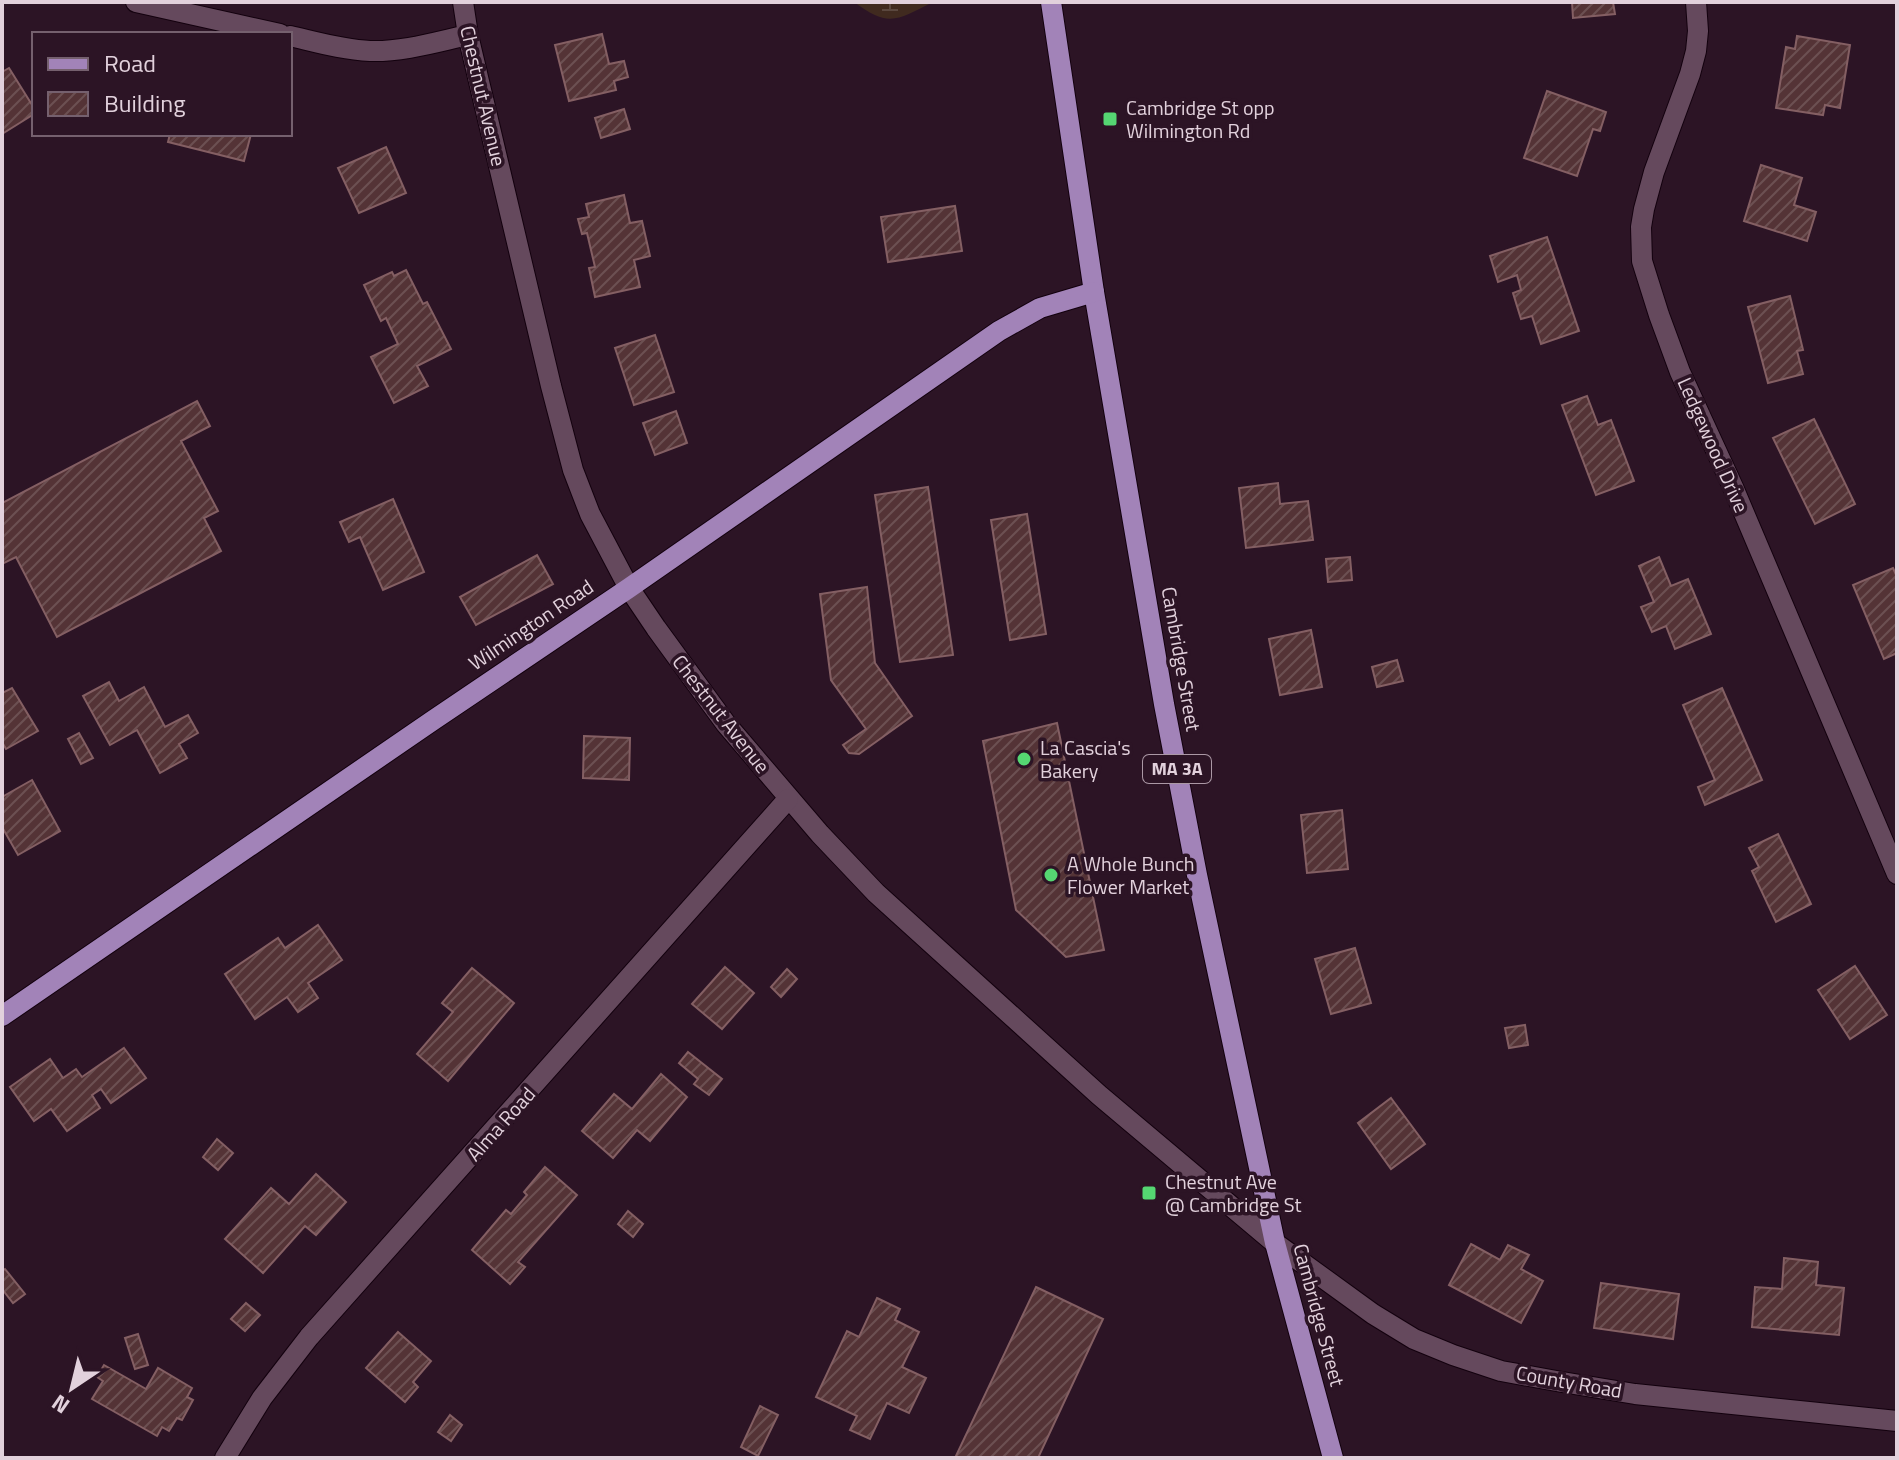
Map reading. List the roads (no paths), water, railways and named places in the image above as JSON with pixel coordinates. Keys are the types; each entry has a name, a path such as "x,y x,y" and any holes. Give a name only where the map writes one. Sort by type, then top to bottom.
{"main road":[{"name":"Cambridge Street","path":"1051,2 1094,292 1164,704 1228,1029 1275,1243 1333,1458"},
{"name":"Wilmington Road","path":"2,1016 999,331 1040,308 1094,292"}],"street":[{"path":"136,2 271,32"},
{"name":"Chestnut Avenue","path":"463,2 468,35 573,470 596,525 629,588 726,724 844,860 909,924 1099,1095 1275,1243"},
{"name":"Ledgewood Drive","path":"1696,2 1696,51 1644,209 1642,261 1680,372 1733,487 1897,874"},
{"path":"292,36 352,50 378,51 468,35"},
{"name":"Alma Road","path":"225,1458 262,1398 309,1337 788,799"},
{"name":"County Road","path":"1275,1243 1360,1305 1414,1339 1501,1371 1635,1394 1897,1421"}],"place":[{"name":"Cambridge St opp Wilmington Rd","path":"1110,119"},
{"name":"La Cascia's Bakery","path":"1024,759"},
{"name":"A Whole Bunch Flower Market","path":"1051,875"},
{"name":"Chestnut Ave @ Cambridge St","path":"1149,1193"}]}
